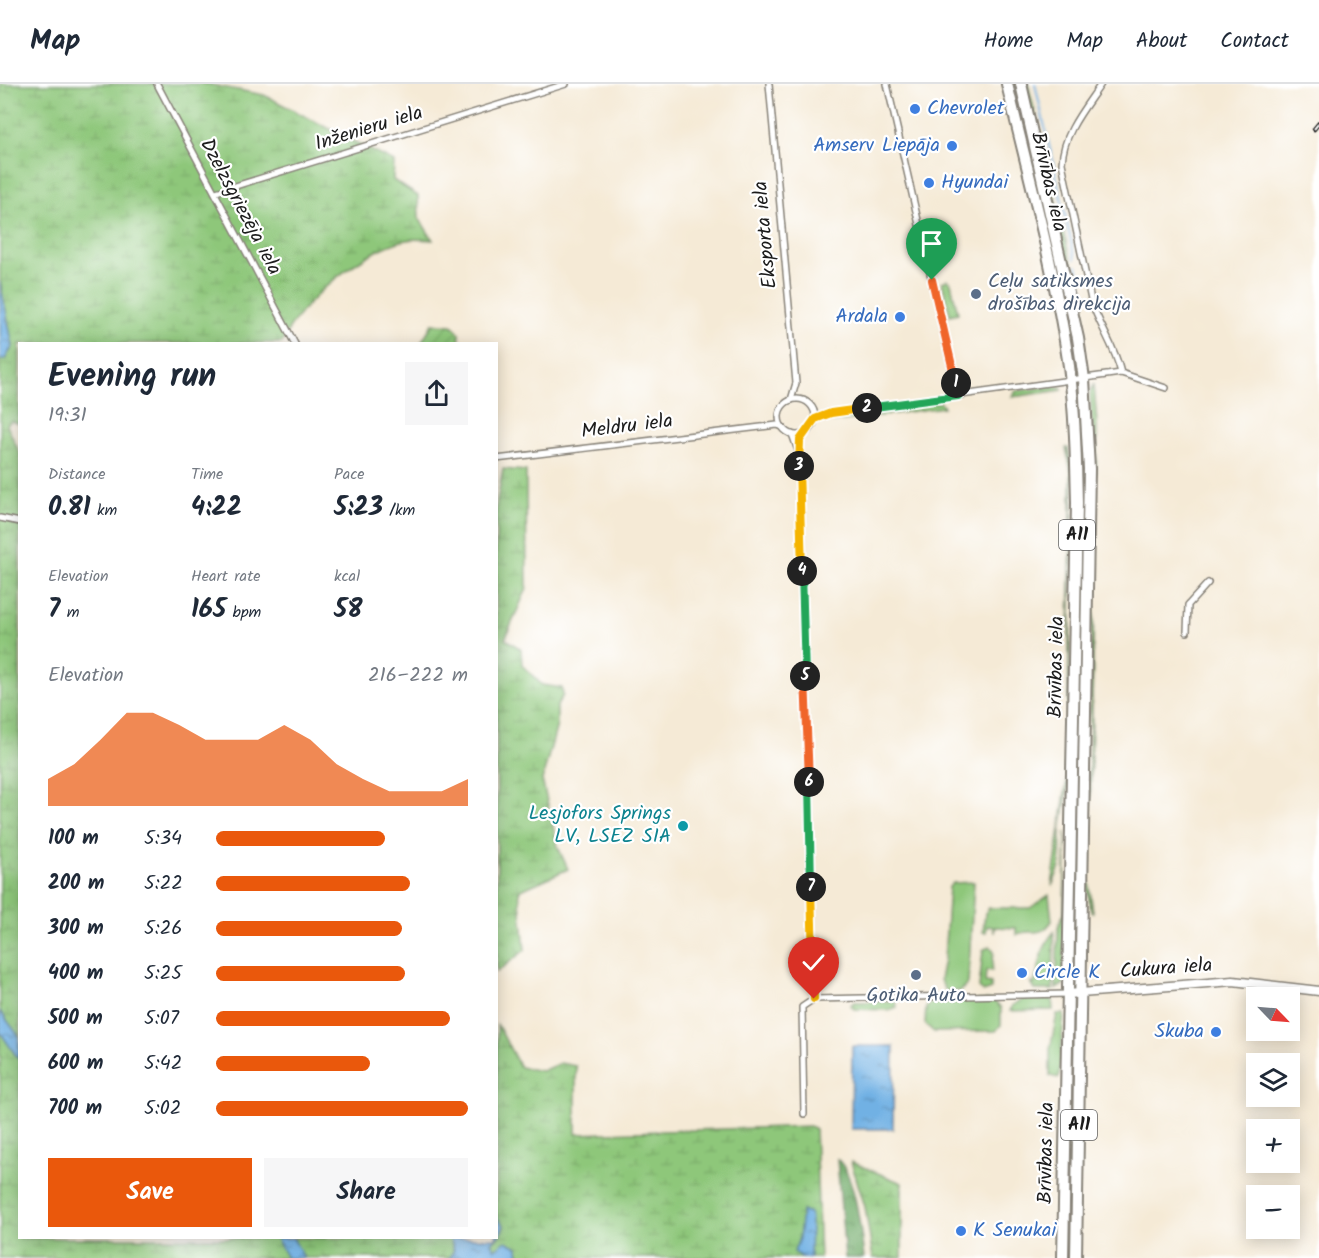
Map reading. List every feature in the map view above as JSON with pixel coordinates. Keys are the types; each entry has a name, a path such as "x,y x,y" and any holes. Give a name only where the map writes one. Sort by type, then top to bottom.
{"highway":[{"name":"Brīvības iela","path":"1007,84 1059,313 1070,380 1077,503 1063,1258"},
{"name":"Brīvības iela","path":"1021,84 1073,309 1084,379 1089,469 1076,1258"}],"main road":[{"name":"Cukura iela","path":"1068,994 1233,981 1319,991"}],"street":[{"name":"Dzelzsgriezēja iela","path":"158,84 294,342"},
{"name":"Inženieru iela","path":"216,192 566,84"},
{"name":"Eksporta iela","path":"769,84 795,383 791,400"},
{"path":"887,84 958,396"},
{"path":"1101,84 1067,139 1062,150 1062,163 1091,300 1098,321 1110,339 1121,373"},
{"path":"815,419 831,413 1121,373 1166,388"},
{"name":"Eksporta iela","path":"795,383 805,401"},
{"path":"791,400 805,401 813,408 831,413"},
{"name":"Meldru iela","path":"762,426 780,416 783,407 791,400"},
{"path":"792,434 804,433 812,427 815,419 813,408"},
{"path":"780,416 783,427 792,434 798,451 814,999 802,1007 804,1114"},
{"name":"Meldru iela","path":"498,459 762,426 783,427"},
{"path":"798,451 804,433"},
{"path":"0,518 18,522"},
{"path":"1187,632 1188,605 1208,583"},
{"name":"Cukura iela","path":"814,999 1068,994"}],"green space":[{"path":"0,84 207,84 264,95 394,162 393,180 418,196 419,218 433,240 409,239 389,245 352,266 317,295 302,311 282,342 18,342 18,424 11,421 7,425 18,450 18,1239 450,1239 454,1250 449,1258 0,1258 0,360 5,359 13,346 0,282"},
{"path":"1012,84 1018,84 1079,362 1076,362 1065,305"},
{"path":"1025,84 1028,84 1083,312 1081,313 1070,280"},
{"path":"947,280 951,283 958,313 950,315 942,282"},
{"path":"432,324 452,325 459,332 460,342 422,342"},
{"path":"1094,384 1097,424 1089,882 1093,912 1091,912 1087,887 1094,456 1090,393"},
{"path":"1054,386 1062,390 1012,397 1016,391"},
{"path":"940,402 944,407 834,422 842,415"},
{"path":"1066,448 1068,448 1073,471 1068,788 1061,829 1060,867 1052,886 1067,778 1071,472"},
{"path":"503,469 526,471 527,588 505,639 521,649 522,665 542,685 562,688 563,695 557,706 557,725 542,780 558,847 568,869 519,891 525,950 498,971 498,496"},
{"path":"1066,832 1064,984 1056,989 1058,927 1064,913"},
{"path":"974,882 968,983 961,991 946,991 940,980 944,959 949,887 953,883"},
{"path":"1049,895 1052,921 1043,930 1016,935 1016,928 995,927 994,933 993,927 987,926 986,932 983,932 985,913 989,908 1030,908"},
{"path":"1054,932 1053,990 1035,990 1031,983 1034,984 1043,950"},
{"path":"990,946 994,951 992,971 986,970 985,982 991,983 991,989 983,992 979,988 983,950"},
{"path":"1023,999 1052,999 1053,1010 1010,1011 1013,1005"},
{"path":"993,1000 1001,1008 1001,1025 996,1031 934,1032 925,1024 926,1007 933,1001"},
{"path":"895,1001 897,1007 889,1010 854,1009 851,1005 854,1002"},
{"path":"1074,1007 1072,1258 1067,1258 1073,1010"},
{"path":"1057,1014 1064,1014 1059,1078 1050,1076 1050,1049"},
{"path":"498,1026 520,1067 542,1071 560,1063 576,1066 576,1134 810,1126 815,1129 820,1258 519,1258 518,1247 495,1249 491,1243 498,1239 504,1226 498,1219"},
{"path":"837,1159 849,1177 853,1191 864,1258 845,1258"},
{"path":"851,1162 902,1183 902,1258 873,1258 865,1207"}],"water":[{"path":"0,282 13,346 5,359 0,360"},
{"path":"0,1011 18,1035 18,1059 0,1032"},
{"path":"852,1046 894,1046 893,1129 851,1129"},
{"path":"802,1211 809,1212 811,1219 810,1258 804,1258 794,1252 799,1238"},
{"path":"498,1218 504,1226 498,1237"},
{"path":"277,1239 294,1239 304,1258 287,1258"},
{"path":"450,1239 496,1239 491,1243 495,1249 506,1241 518,1247 519,1258 449,1258 454,1250"}],"waterway":[{"path":"1035,84 1075,259"},
{"path":"1077,266 1082,287"}],"railway":[{"path":"1314,129 1319,123"}],"place":[{"name":"Chevrolet","path":"915,109"},
{"name":"Amserv Liepāja","path":"952,146"},
{"name":"Hyundai","path":"929,183"},
{"name":"Ceļu satiksmes drošības direkcija","path":"976,294"},
{"name":"Ardala","path":"900,317"},
{"name":"Lesjofors Springs LV, LSEZ SIA","path":"683,826"},
{"name":"Circle K","path":"1022,973"},
{"name":"Gotika Auto","path":"916,975"},
{"name":"Skuba","path":"1216,1032"},
{"name":"K Senukai","path":"961,1231"}],"route":[{"path":"814,999 798,451 804,433 812,427 818,417 831,413 958,396 932,280"}]}
